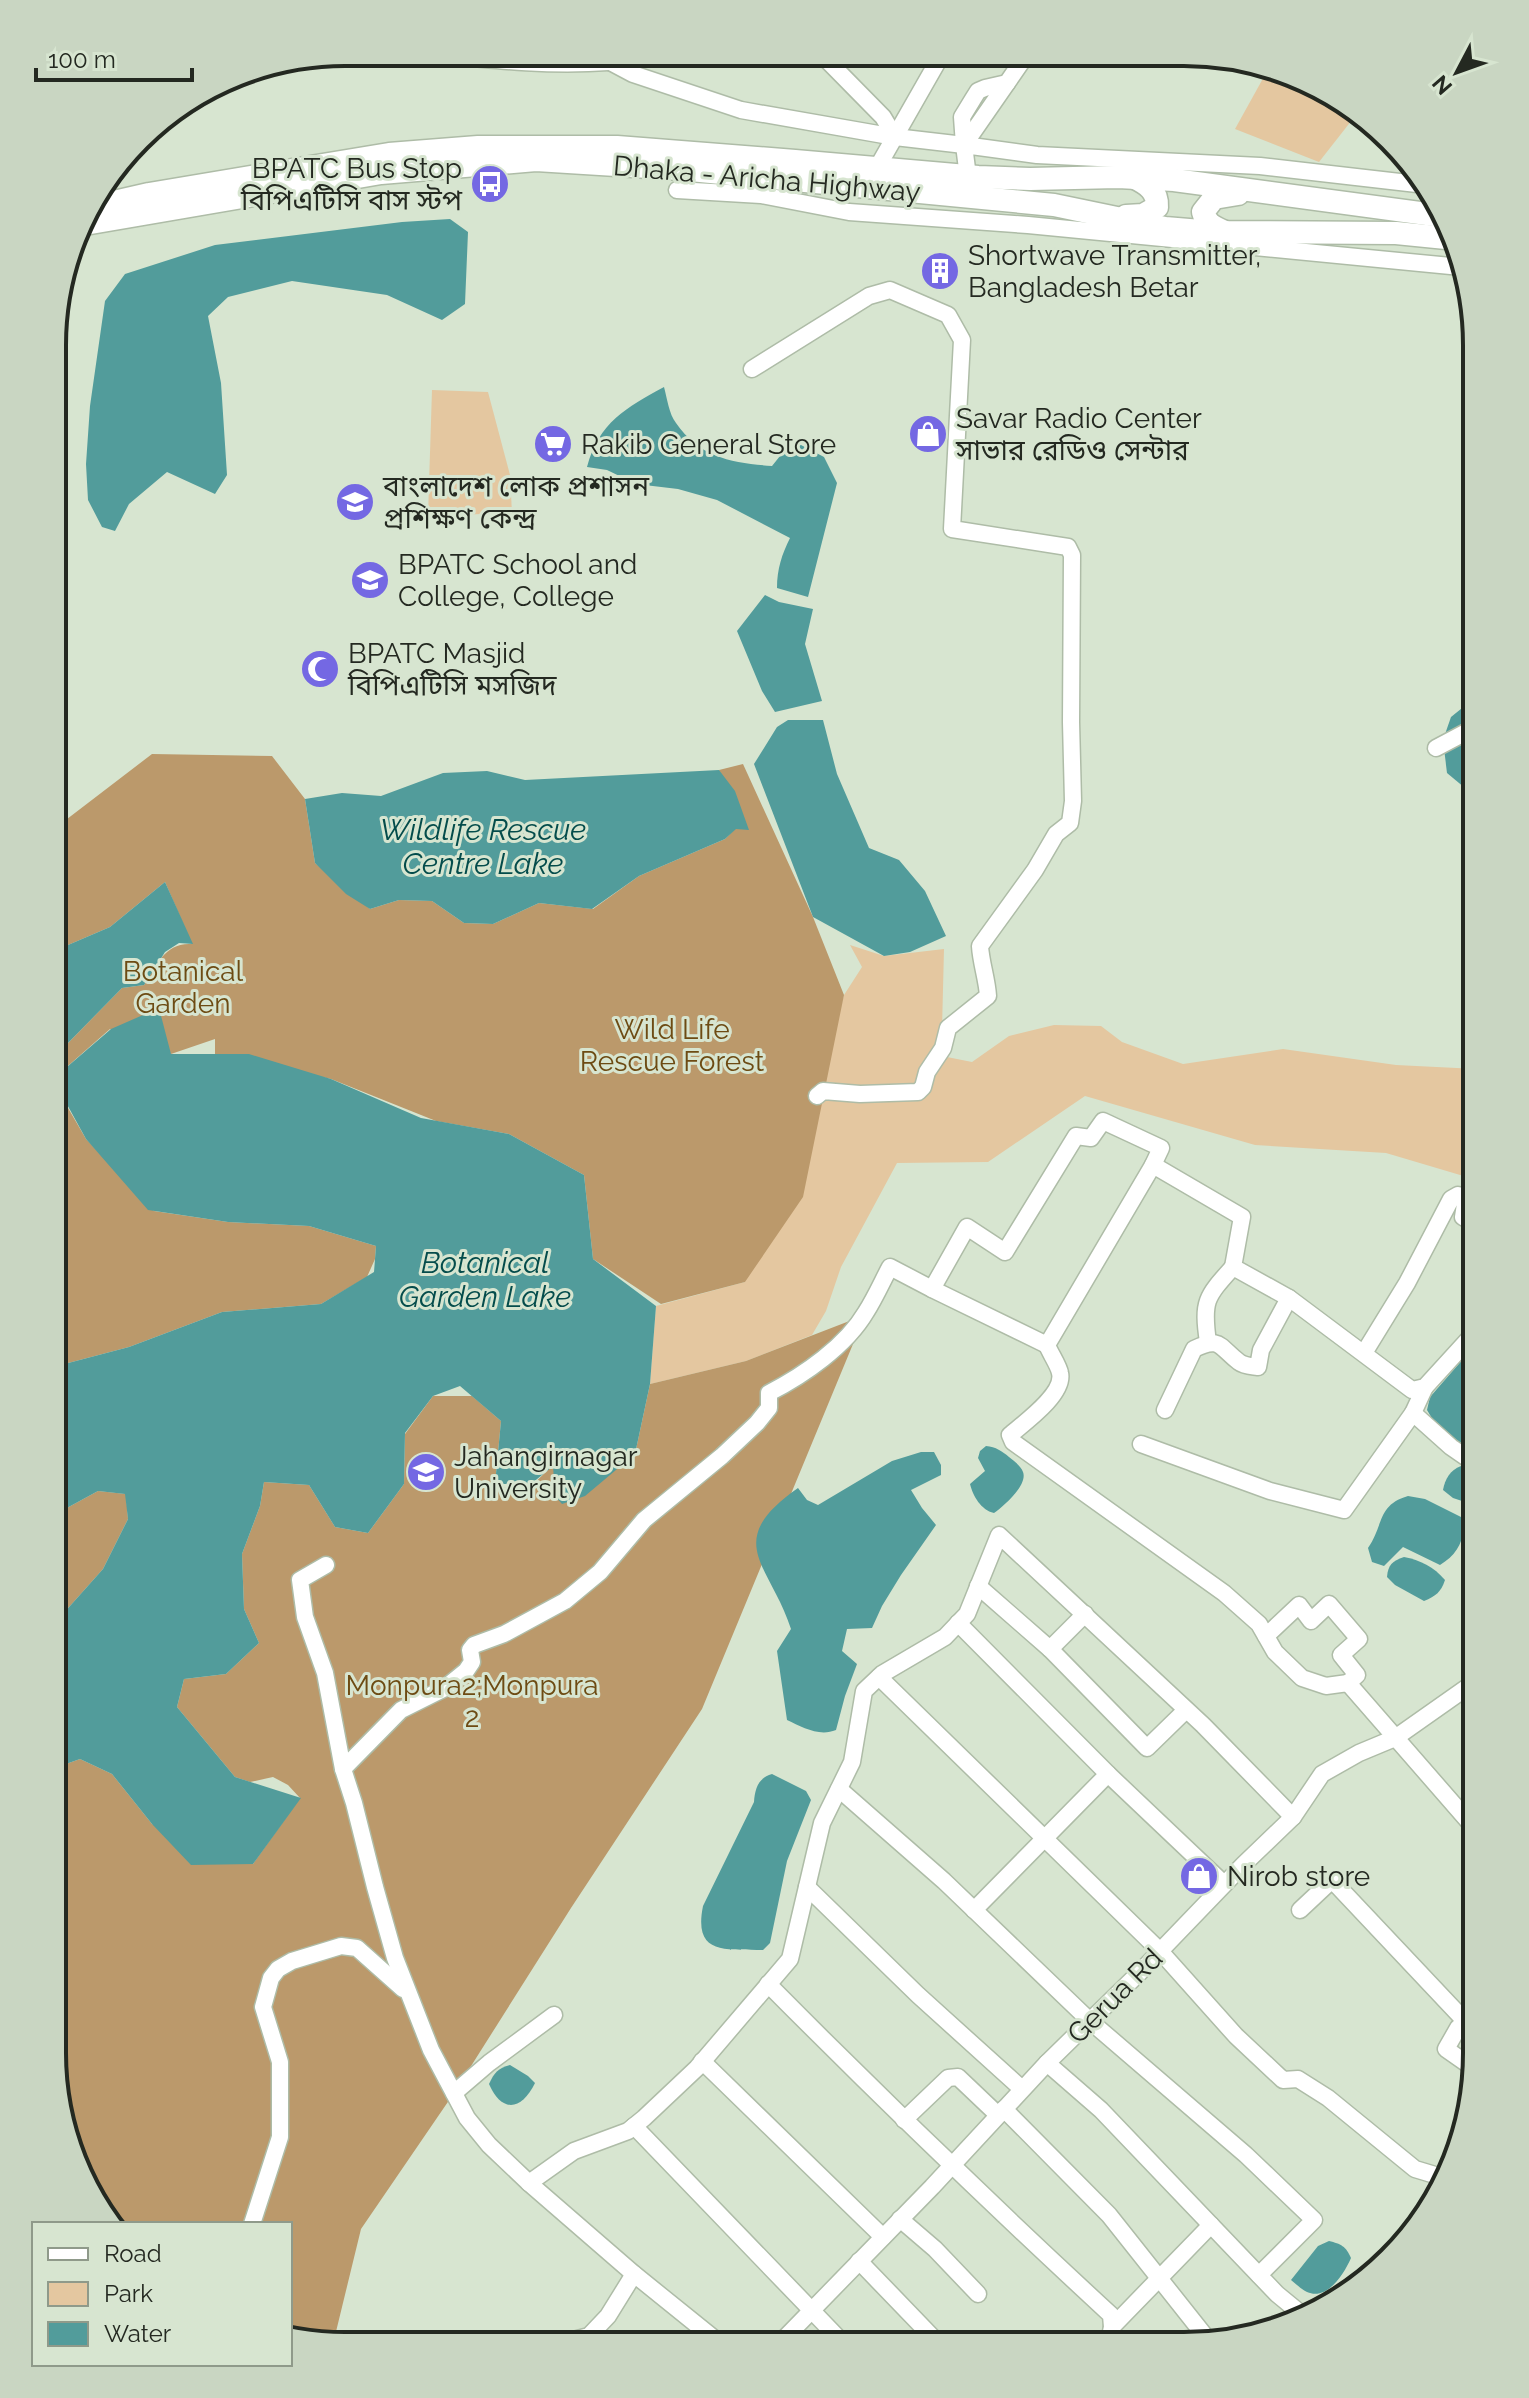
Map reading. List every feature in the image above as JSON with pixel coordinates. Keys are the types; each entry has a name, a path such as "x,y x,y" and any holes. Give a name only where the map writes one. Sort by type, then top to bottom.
{"highway":[{"name":"Dhaka - Aricha Highway","path":"104,204 389,154 478,147 617,147 968,177 1174,180 1430,214"},
{"name":"Dhaka - Aricha Highway","path":"95,222 381,173 536,160 680,169 1038,204 1165,228 1226,232 1396,233 1442,238"},
{"path":"1108,216 1143,215 1157,207 1155,192 1134,178"},
{"path":"1226,232 1205,220 1203,212 1206,205 1214,198 1262,193"}],"street":[{"path":"833,66 883,117 895,137"},
{"path":"877,168 935,66"},
{"path":"968,177 964,145 1019,66"},
{"path":"620,67 633,74 741,110 895,137 1037,155 1260,166 1411,183"},
{"path":"677,190 761,195 849,212 1028,225 1451,266"},
{"path":"752,369 869,296 890,290 948,315 962,340 952,529 1068,547 1072,555 1073,801 1070,823 1056,834 1035,870 980,946 988,996 948,1028 943,1048 927,1072 923,1087 918,1092 860,1094 823,1091 817,1096"},
{"path":"1436,748 1463,734"},
{"path":"932,1289 967,1227 1005,1252 1076,1136 1091,1138 1103,1121 1161,1148 1047,1345"},
{"path":"1153,1165 1242,1217 1233,1267 1212,1290 1205,1305 1208,1342"},
{"path":"1364,1353 1407,1283 1435,1226 1454,1196 1463,1197"},
{"path":"343,1769 401,1710 445,1688 466,1671 472,1662 470,1650 474,1645 504,1634 565,1601 600,1572 644,1520 757,1423 769,1408 769,1393 823,1360 851,1331 865,1315 890,1267 1047,1345 1061,1374 1059,1384 1053,1397 1010,1435 1013,1442 1224,1593 1259,1624 1275,1652 1302,1678 1326,1686 1348,1683 1357,1675 1341,1655 1359,1639 1329,1604 1311,1621 1299,1605 1266,1636"},
{"path":"1233,1267 1289,1298 1412,1390 1425,1387"},
{"path":"1165,1410 1194,1349 1208,1342 1221,1344 1241,1365 1258,1367 1261,1350 1289,1298"},
{"path":"1141,1444 1270,1491 1344,1510 1413,1413 1425,1387 1462,1347"},
{"path":"1413,1413 1462,1455"},
{"path":"529,2183 574,2151 634,2126 702,2061 790,1959 822,1823 852,1762 864,1691 879,1677 945,1637 967,1614 999,1535 1186,1710 1293,1817"},
{"path":"326,1565 300,1580 305,1617 325,1673 343,1769 391,1943 431,2050 467,2118 489,2145 634,2274 706,2332"},
{"path":"978,1586 1050,1649 1147,1748 1186,1710"},
{"path":"1050,1649 1085,1614"},
{"path":"958,1623 1108,1774 1224,1884"},
{"path":"879,1677 1160,1951 1236,2036 1283,2080 1298,2079 1328,2098 1415,2169 1434,2175"},
{"path":"1348,1683 1462,1814"},
{"name":"Gerua Rd","path":"790,2332 1047,2063 1293,1817 1322,1774 1359,1753 1395,1738 1462,1691"},
{"path":"974,1910 1108,1774"},
{"path":"839,1789 974,1910 1090,2021 1246,2155 1314,2220 1259,2275"},
{"path":"1300,1910 1332,1880 1462,2007"},
{"path":"807,1887 918,1995 1022,2089"},
{"path":"253,2222 280,2137 280,2062 263,2007 271,1978 278,1969 312,1954 341,1946 357,1948 410,1996"},
{"path":"768,1984 951,2166 1111,2315 1111,2332"},
{"path":"454,2093 554,2015"},
{"path":"1462,2024 1446,2049 1462,2060"},
{"path":"702,2061 883,2237"},
{"path":"1047,2063 1101,2110 1259,2275 1296,2309"},
{"path":"904,2120 948,2078 958,2077 1001,2112 1109,2215 1201,2331"},
{"path":"634,2126 832,2332"},
{"path":"900,2219 935,2249 978,2294"},
{"path":"1112,2327 1211,2225"},
{"path":"859,2261 927,2332"},
{"path":"593,2332 608,2316 634,2274"}],"green space":[{"path":"1263,78 1291,87 1351,122 1319,162 1235,129"},
{"path":"432,390 488,392 510,475 512,513 428,516"},
{"name":"Wild Life Rescue Forest","path":"152,754 272,756 305,799 315,863 370,909 399,900 432,901 464,923 493,924 539,903 593,909 639,876 725,839 735,829 719,770 743,764 813,917 844,995 803,1197 745,1282 661,1304 593,1259 584,1175 509,1134 436,1121 331,1079 215,1054 215,1039 171,1054 110,1029 66,1068 66,1044 122,988 144,985 168,951 183,944 192,944 165,882 110,927 66,946 66,820"},
{"path":"850,945 884,956 944,949 942,1030 947,1057 972,1062 1009,1036 1054,1025 1101,1026 1122,1042 1183,1064 1283,1049 1396,1065 1463,1068 1463,1176 1386,1153 1255,1145 1085,1096 988,1162 897,1163 841,1267 826,1311 812,1335 746,1361 650,1384 656,1306 745,1282 821,1080 844,995 862,967"},
{"path":"66,1104 86,1139 154,1211 228,1222 309,1226 376,1246 375,1259 367,1277 321,1304 222,1312 129,1347 66,1364"},
{"name":"Monpura2;Monpura 2","path":"865,1315 702,1709 454,2093 361,2229 336,2332 292,2326 292,2222 123,2222 87,2160 71,2107 66,2053 66,1764 80,1759 112,1774 152,1824 253,1864 300,1798 288,1785 273,1777 250,1782 235,1777 177,1707 184,1679 226,1674 259,1643 244,1609 242,1554 260,1506 264,1482 309,1485 335,1527 368,1533 404,1484 405,1434 433,1396 472,1396 501,1421 495,1484 524,1493 553,1465 635,1454 650,1384 746,1361"},
{"path":"98,1491 126,1494 128,1519 103,1569 66,1610 66,1508"}],"water":[{"path":"450,219 468,232 465,304 442,320 387,295 292,281 228,297 208,316 221,383 227,475 215,494 167,472 129,504 115,531 102,527 88,500 86,464 90,406 105,301 125,274 215,245"},
{"path":"664,387 670,411 685,435 718,456 772,466 784,451 801,445 824,457 837,483 808,597 777,588 780,562 790,538 717,500 678,489 636,484 607,470 587,467 607,427 626,410"},
{"path":"765,595 779,602 813,609 805,644 822,701 775,712 762,691 737,631"},
{"path":"1463,707 1463,786 1447,773 1443,740 1451,717"},
{"path":"788,720 823,720 837,774 869,848 899,860 925,891 946,936 910,952 884,956 813,917 754,764 777,727"},
{"name":"Wildlife Rescue Centre Lake","path":"719,770 735,791 749,830 736,829 725,839 639,876 592,909 539,903 493,924 464,923 432,901 399,900 370,909 346,894 315,863 305,799 342,793 381,796 443,773 487,771 525,780"},
{"path":"165,882 193,944 179,943 165,952 144,985 122,988 66,1044 66,946 110,927"},
{"name":"Botanical Garden Lake","path":"159,1008 171,1054 249,1054 331,1079 421,1118 509,1134 584,1175 593,1259 656,1306 650,1384 635,1454 585,1496 562,1504 555,1496 553,1466 531,1484 495,1484 501,1421 460,1386 433,1396 405,1433 404,1484 368,1533 335,1527 309,1485 264,1482 260,1506 242,1554 244,1609 259,1643 226,1674 184,1679 177,1707 235,1777 301,1798 253,1864 191,1865 152,1824 112,1774 80,1759 66,1764 66,1610 103,1569 128,1519 125,1494 98,1491 66,1508 66,1364 129,1347 222,1312 321,1304 374,1272 376,1246 309,1226 228,1222 148,1210 86,1139 66,1103 66,1068 111,1029"},
{"path":"1462,1360 1462,1445 1433,1420 1427,1410 1430,1397"},
{"path":"986,1446 1004,1453 1021,1468 1024,1477 1019,1489 994,1513 978,1502 970,1484 985,1471 978,1458"},
{"path":"921,1452 934,1452 941,1465 941,1475 911,1490 936,1525 901,1575 872,1628 847,1629 842,1651 857,1664 836,1730 817,1732 799,1726 787,1720 777,1651 791,1629 758,1554 756,1539 761,1524 775,1507 798,1488 807,1500 818,1505 892,1461"},
{"path":"1462,1467 1462,1501 1443,1490 1454,1470"},
{"path":"1408,1496 1425,1499 1461,1517 1462,1539 1452,1556 1440,1565 1403,1547 1384,1566 1372,1562 1368,1548 1386,1510"},
{"path":"1404,1557 1426,1565 1445,1580 1438,1593 1424,1601 1387,1577 1391,1564"},
{"path":"772,1774 806,1791 811,1800 787,1861 770,1943 763,1950 725,1949 708,1942 703,1934 703,1906 754,1802 758,1785 763,1778"},
{"path":"510,2065 535,2083 524,2099 512,2105 500,2100 489,2084 497,2072"},
{"path":"1329,2241 1343,2246 1351,2258 1328,2289 1314,2294 1307,2292 1291,2280 1318,2246"}],"place":[{"name":"BPATC Bus Stop বিপিএটিসি বাস স্টপ","path":"490,184"},
{"name":"Shortwave Transmitter, Bangladesh Betar","path":"940,271"},
{"name":"Savar Radio Center সাভার রেডিও সেন্টার","path":"928,434"},
{"name":"Rakib General Store","path":"553,444"},
{"name":"বাংলাদেশ লোক প্রশাসন প্রশিক্ষণ কেন্দ্র","path":"355,502"},
{"name":"BPATC School and College, College","path":"370,580"},
{"name":"BPATC Masjid বিপিএটিসি মসজিদ","path":"320,669"},
{"name":"Jahangirnagar University","path":"426,1472"},
{"name":"Nirob store","path":"1199,1876"}],"park label":[{"name":"Botanical Garden","path":"183,987"}]}
